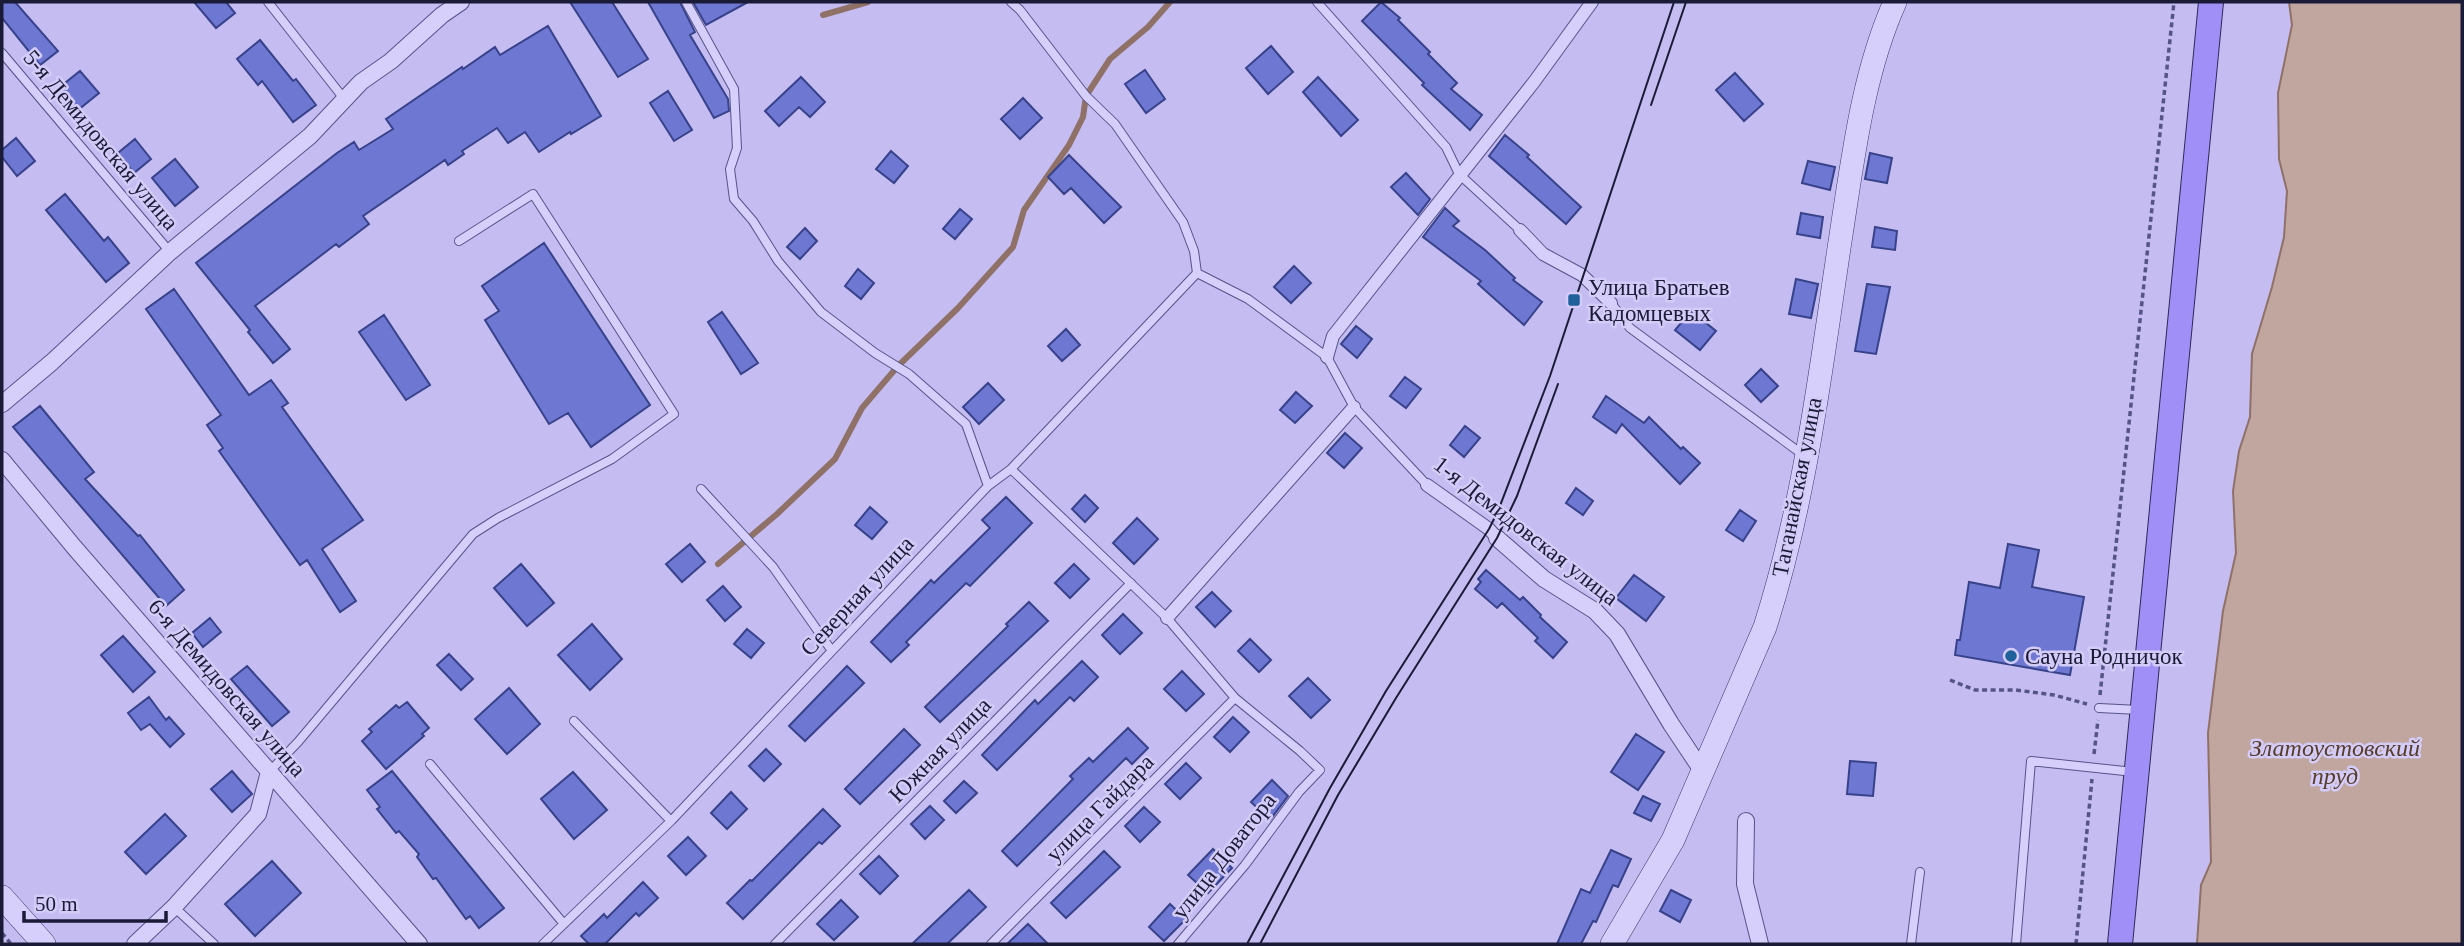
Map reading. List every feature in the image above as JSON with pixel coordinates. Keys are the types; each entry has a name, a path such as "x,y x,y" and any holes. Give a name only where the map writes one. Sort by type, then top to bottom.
{"main road":[{"path":"2120,944 2211,2"},
{"name":"Таганайская улица","path":"1612,944 1673,840 1765,626 1793,528 1807,457 1857,129 1890,5"},
{"path":"2,897 44,944"}],"street":[{"path":"2,404 52,362 170,252 310,136 361,82 391,61 440,8 461,2"},
{"path":"1327,357 1333,336 1534,82 1592,2"},
{"path":"1520,230 1543,254 1582,275 1611,303"},
{"path":"1167,618 1354,407"},
{"name":"6-я Демидовская улица","path":"2,460 419,944"},
{"name":"1-я Демидовская улица","path":"1427,485 1489,529 1544,579 1595,611 1617,634 1703,772"},
{"path":"135,944 174,906 258,814 269,772"},
{"path":"1746,821 1745,884 1760,944"}],"lane":[{"path":"268,2 345,100"},
{"path":"685,2 734,89 737,148 730,169 734,199 753,221 778,261 821,312 875,353 909,374 966,424 988,486"},
{"path":"1010,2 1020,10 1086,96 1115,124 1183,222 1194,251 1197,273"},
{"path":"1317,2 1446,147 1459,174 1520,230"},
{"name":"5-я Демидовская улица","path":"2,52 170,252"},
{"path":"269,772 298,743 473,534 498,518 612,459 674,414 533,194 459,240"},
{"name":"1-я Демидовская улица","path":"1197,273 1248,299 1327,357 1354,407 1427,485"},
{"name":"Северная улица","path":"543,944 671,821 988,486 1011,469 1197,273"},
{"path":"1611,303 1630,328 1807,457"},
{"path":"1011,469 1167,618 1235,698"},
{"path":"701,489 773,567 832,651"},
{"name":"Южная улица","path":"775,944 1131,583"},
{"name":"улица Доватора","path":"1178,944 1245,865 1299,792 1320,770 1235,698"},
{"name":"улица Гайдара","path":"991,944 1235,698"},
{"path":"2099,708 2142,711"},
{"path":"574,721 671,821"},
{"path":"2016,944 2031,761 2136,772"},
{"path":"430,764 564,924"},
{"path":"1911,944 1920,872"},
{"path":"174,906 214,944"}],"path":[{"path":"2076,944 2174,2"},
{"path":"1950,680 1975,690 2016,690 2054,695 2099,708"},
{"path":"2,933 11,944"}],"water":[{"name":"Златоустовский пруд","path":"2289,2 2462,2 2462,944 2197,944 2201,885 2211,862 2208,733 2223,611 2236,553 2233,491 2239,451 2250,417 2252,354 2284,237 2287,191 2279,159 2278,93 2292,25"}],"building":[{"path":"2,2 15,2 58,51 40,65 2,18"},
{"path":"194,2 226,2 235,13 216,28"},
{"path":"570,2 612,2 648,59 618,77"},
{"path":"648,2 680,2 695,32 690,35 728,99 729,111 714,118"},
{"path":"693,2 748,2 706,25"},
{"path":"1381,2 1400,18 1398,20 1457,83 1451,89 1482,115 1470,130 1422,85 1424,83 1362,21"},
{"path":"548,26 601,116 539,152 525,132 508,143 497,128 462,151 464,154 448,165 445,160 363,216 369,224 339,247 336,244 255,306 290,349 273,363 196,263 337,153 354,142 359,150 393,129 386,119 462,67 463,69 495,47 500,55"},
{"path":"260,40 316,105 293,122 262,81 258,85 237,59"},
{"path":"1271,46 1293,72 1268,94 1246,68"},
{"path":"1145,70 1165,99 1146,113 1125,84"},
{"path":"80,71 99,93 78,110 60,87"},
{"path":"1735,73 1763,104 1744,121 1716,90"},
{"path":"801,77 825,102 810,117 799,107 779,126 765,111"},
{"path":"1318,77 1358,120 1341,136 1303,92"},
{"path":"668,91 692,130 674,141 650,103"},
{"path":"1023,98 1042,118 1020,139 1001,119"},
{"path":"1505,135 1581,207 1566,224 1489,156"},
{"path":"16,138 35,161 17,176 2,157 2,150"},
{"path":"135,139 151,159 134,173 118,153"},
{"path":"891,151 908,166 894,183 876,169"},
{"path":"1870,153 1892,158 1887,183 1865,179"},
{"path":"1069,155 1121,207 1104,223 1071,188 1064,194 1048,177"},
{"path":"175,159 198,187 175,206 152,178"},
{"path":"1808,161 1835,167 1830,190 1802,183"},
{"path":"1406,173 1430,199 1418,215 1391,187"},
{"path":"65,194 104,241 108,237 129,263 106,282 46,210"},
{"path":"1445,208 1459,221 1453,226 1485,250 1515,278 1513,280 1542,302 1524,325 1478,284 1481,281 1423,237"},
{"path":"960,209 972,219 955,239 943,229"},
{"path":"1801,213 1823,217 1820,238 1797,234"},
{"path":"1875,227 1897,231 1895,250 1872,247"},
{"path":"805,228 817,241 800,259 787,247"},
{"path":"544,243 650,405 591,447 568,413 549,424 485,320 499,311 482,286"},
{"path":"1294,266 1311,283 1291,303 1274,287"},
{"path":"858,269 874,283 861,299 845,286"},
{"path":"1796,279 1818,284 1811,318 1789,314"},
{"path":"1867,284 1890,287 1876,354 1855,351"},
{"path":"174,289 249,395 271,380 288,403 282,407 363,520 322,549 356,601 340,612 307,560 300,565 219,451 223,448 207,425 221,415 146,309"},
{"path":"1691,311 1716,331 1700,350 1675,330"},
{"path":"722,312 758,363 741,374 708,322"},
{"path":"384,315 430,385 406,400 359,332"},
{"path":"1356,326 1372,339 1357,358 1341,344"},
{"path":"1066,329 1080,345 1062,361 1048,346"},
{"path":"1761,369 1778,386 1761,402 1745,385"},
{"path":"1405,377 1421,389 1406,408 1390,396"},
{"path":"988,383 1004,400 979,424 963,407"},
{"path":"1296,392 1312,406 1295,423 1280,410"},
{"path":"1606,396 1644,423 1649,417 1681,449 1683,447 1700,463 1680,484 1622,424 1616,433 1593,417"},
{"path":"40,406 94,472 85,479 138,536 140,535 184,590 166,606 13,427"},
{"path":"1465,426 1480,438 1464,457 1450,445"},
{"path":"1345,433 1362,448 1344,468 1327,453"},
{"path":"1576,488 1593,501 1583,515 1566,503"},
{"path":"1085,495 1098,508 1085,522 1072,509"},
{"path":"1006,497 1032,523 970,586 966,583 906,642 909,645 891,662 871,642 931,580 934,583 990,528 982,520"},
{"path":"870,507 887,522 872,539 855,525"},
{"path":"1740,510 1756,521 1743,541 1726,530"},
{"path":"1137,518 1158,539 1134,564 1113,543"},
{"path":"690,544 705,562 682,582 666,564"},
{"path":"2008,544 2039,550 2032,587 2084,597 2070,675 1955,655 1969,582 2000,588"},
{"path":"521,564 554,603 527,626 494,588"},
{"path":"1074,564 1089,579 1070,598 1055,583"},
{"path":"1486,570 1520,600 1523,597 1567,642 1553,658 1535,641 1538,638 1502,603 1497,608 1475,589 1481,582 1478,579"},
{"path":"1634,575 1664,597 1646,621 1616,598"},
{"path":"723,586 741,607 725,621 707,600"},
{"path":"1212,592 1231,611 1215,627 1196,607"},
{"path":"1029,602 1048,621 940,722 925,707"},
{"path":"1123,614 1142,633 1120,654 1102,635"},
{"path":"210,618 221,632 203,647 192,633"},
{"path":"592,624 622,659 590,690 558,655"},
{"path":"747,629 764,643 751,658 734,644"},
{"path":"123,636 155,672 133,692 101,655"},
{"path":"1250,639 1271,660 1259,672 1238,651"},
{"path":"449,654 473,679 461,690 437,665"},
{"path":"1082,661 1098,677 1074,701 1070,697 997,770 982,755 1035,700 1038,704"},
{"path":"247,666 289,712 272,726 231,679"},
{"path":"847,666 864,683 805,741 789,726"},
{"path":"1182,671 1204,694 1186,711 1164,689"},
{"path":"1308,678 1330,700 1311,718 1289,696"},
{"path":"509,688 540,724 507,754 475,719"},
{"path":"149,697 166,720 169,717 184,734 170,747 150,724 141,730 128,713"},
{"path":"407,702 429,728 422,734 424,736 386,769 362,741 372,732 369,729 396,705 399,708"},
{"path":"1233,717 1249,732 1230,752 1214,737"},
{"path":"1128,728 1148,748 1132,764 1126,758 1017,866 1002,851 1073,779 1070,776 1089,758 1093,762"},
{"path":"904,729 920,745 860,804 845,789"},
{"path":"1636,734 1664,752 1638,790 1611,772"},
{"path":"766,749 781,764 764,781 749,766"},
{"path":"1850,761 1876,763 1873,796 1847,794"},
{"path":"1186,763 1201,778 1180,799 1165,784"},
{"path":"232,771 252,794 232,812 211,789"},
{"path":"392,771 504,908 479,928 470,916 466,919 417,857 419,854 399,831 396,833 377,809 380,807 367,790"},
{"path":"573,772 607,810 574,839 541,799"},
{"path":"1272,780 1288,796 1270,820 1251,802"},
{"path":"964,781 977,793 956,813 944,801"},
{"path":"731,792 747,809 727,829 711,813"},
{"path":"1643,796 1660,804 1651,821 1634,813"},
{"path":"930,806 944,820 925,839 911,824"},
{"path":"1144,807 1160,822 1140,842 1125,826"},
{"path":"823,809 840,826 822,844 819,842 743,919 727,903"},
{"path":"165,814 186,836 146,874 125,852"},
{"path":"688,837 706,856 686,875 668,856"},
{"path":"1213,849 1232,868 1208,893 1188,875"},
{"path":"1611,850 1631,859 1618,887 1613,885 1596,922 1593,921 1581,944 1557,944 1581,889 1590,893"},
{"path":"1104,851 1120,867 1066,918 1051,903"},
{"path":"879,856 898,876 880,894 860,874"},
{"path":"272,861 301,893 255,936 225,904"},
{"path":"643,882 658,898 639,916 636,913 605,944 589,944 581,936 604,914 607,918"},
{"path":"969,890 986,907 947,944 912,944"},
{"path":"1671,890 1691,900 1680,922 1660,911"},
{"path":"841,900 858,917 834,940 817,924"},
{"path":"1170,904 1186,919 1164,941 1149,927"},
{"path":"1028,924 1048,944 1007,944"}],"waterway":[{"path":"823,15 868,2"},
{"path":"718,564 777,514 835,459 862,408 898,366 958,308 1013,247 1024,210 1069,145 1083,117 1086,96 1110,59 1148,27 1170,2"}],"tram line":[{"path":"1247,944 1330,788 1386,691 1498,511 1550,376 1674,2"},
{"path":"1651,105 1686,2"},
{"path":"1260,944 1338,795 1497,538 1517,496 1558,384"}],"place":[{"name":"Улица Братьев Кадомцевых","path":"1574,300"},
{"name":"Сауна Родничок","path":"2011,656"}]}
